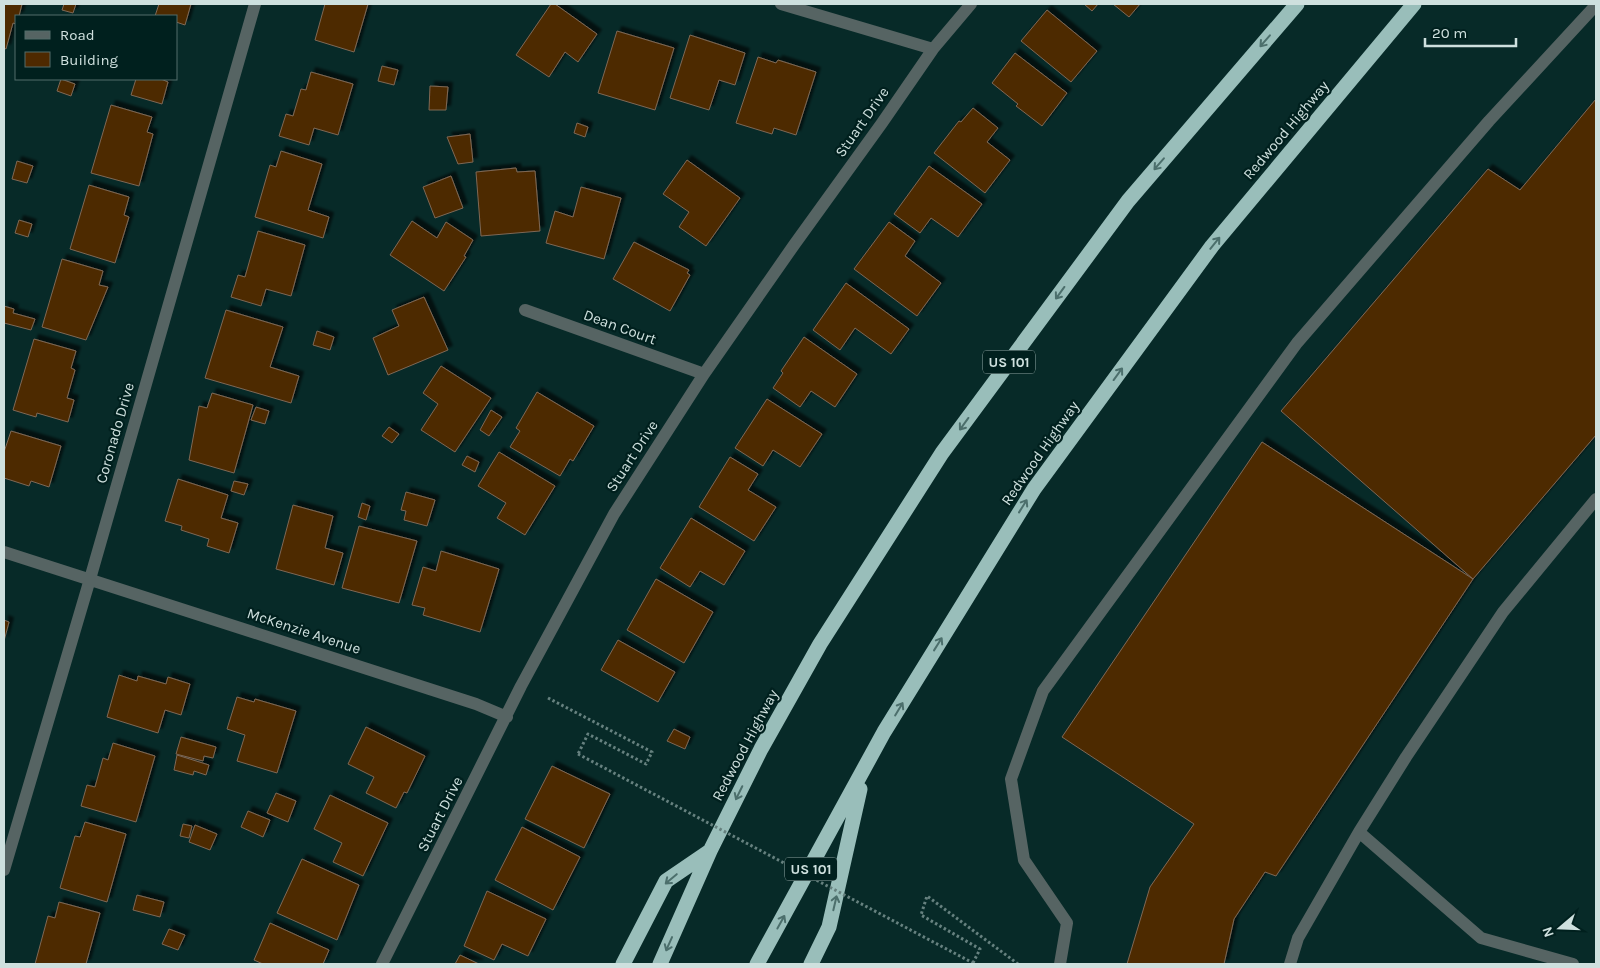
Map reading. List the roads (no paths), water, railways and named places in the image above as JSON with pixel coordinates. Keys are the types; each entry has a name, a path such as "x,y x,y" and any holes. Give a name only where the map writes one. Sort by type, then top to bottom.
{"highway":[{"name":"Redwood Highway","path":"660,964 710,851 761,749 820,644 942,453 1128,201 1297,4"},
{"name":"Redwood Highway","path":"757,964 864,773 889,724 1034,489 1212,246 1414,4"},
{"path":"811,964 829,927 864,773"},
{"path":"623,964 666,881 710,851"}],"street":[{"name":"Coronado Drive","path":"4,870 90,579 255,4"},
{"path":"781,4 933,49"},
{"name":"Stuart Drive","path":"382,964 521,686 614,514 704,374 794,245 933,49 972,4"},
{"path":"1060,964 1067,923 1024,860 1011,780 1043,691 1297,343 1489,121 1596,5"},
{"name":"Dean Court","path":"525,310 704,374"},
{"path":"1290,964 1298,938 1359,832 1503,612 1596,499"},
{"name":"McKenzie Avenue","path":"4,552 476,704 507,717"},
{"path":"1359,832 1481,938 1573,964"}]}
